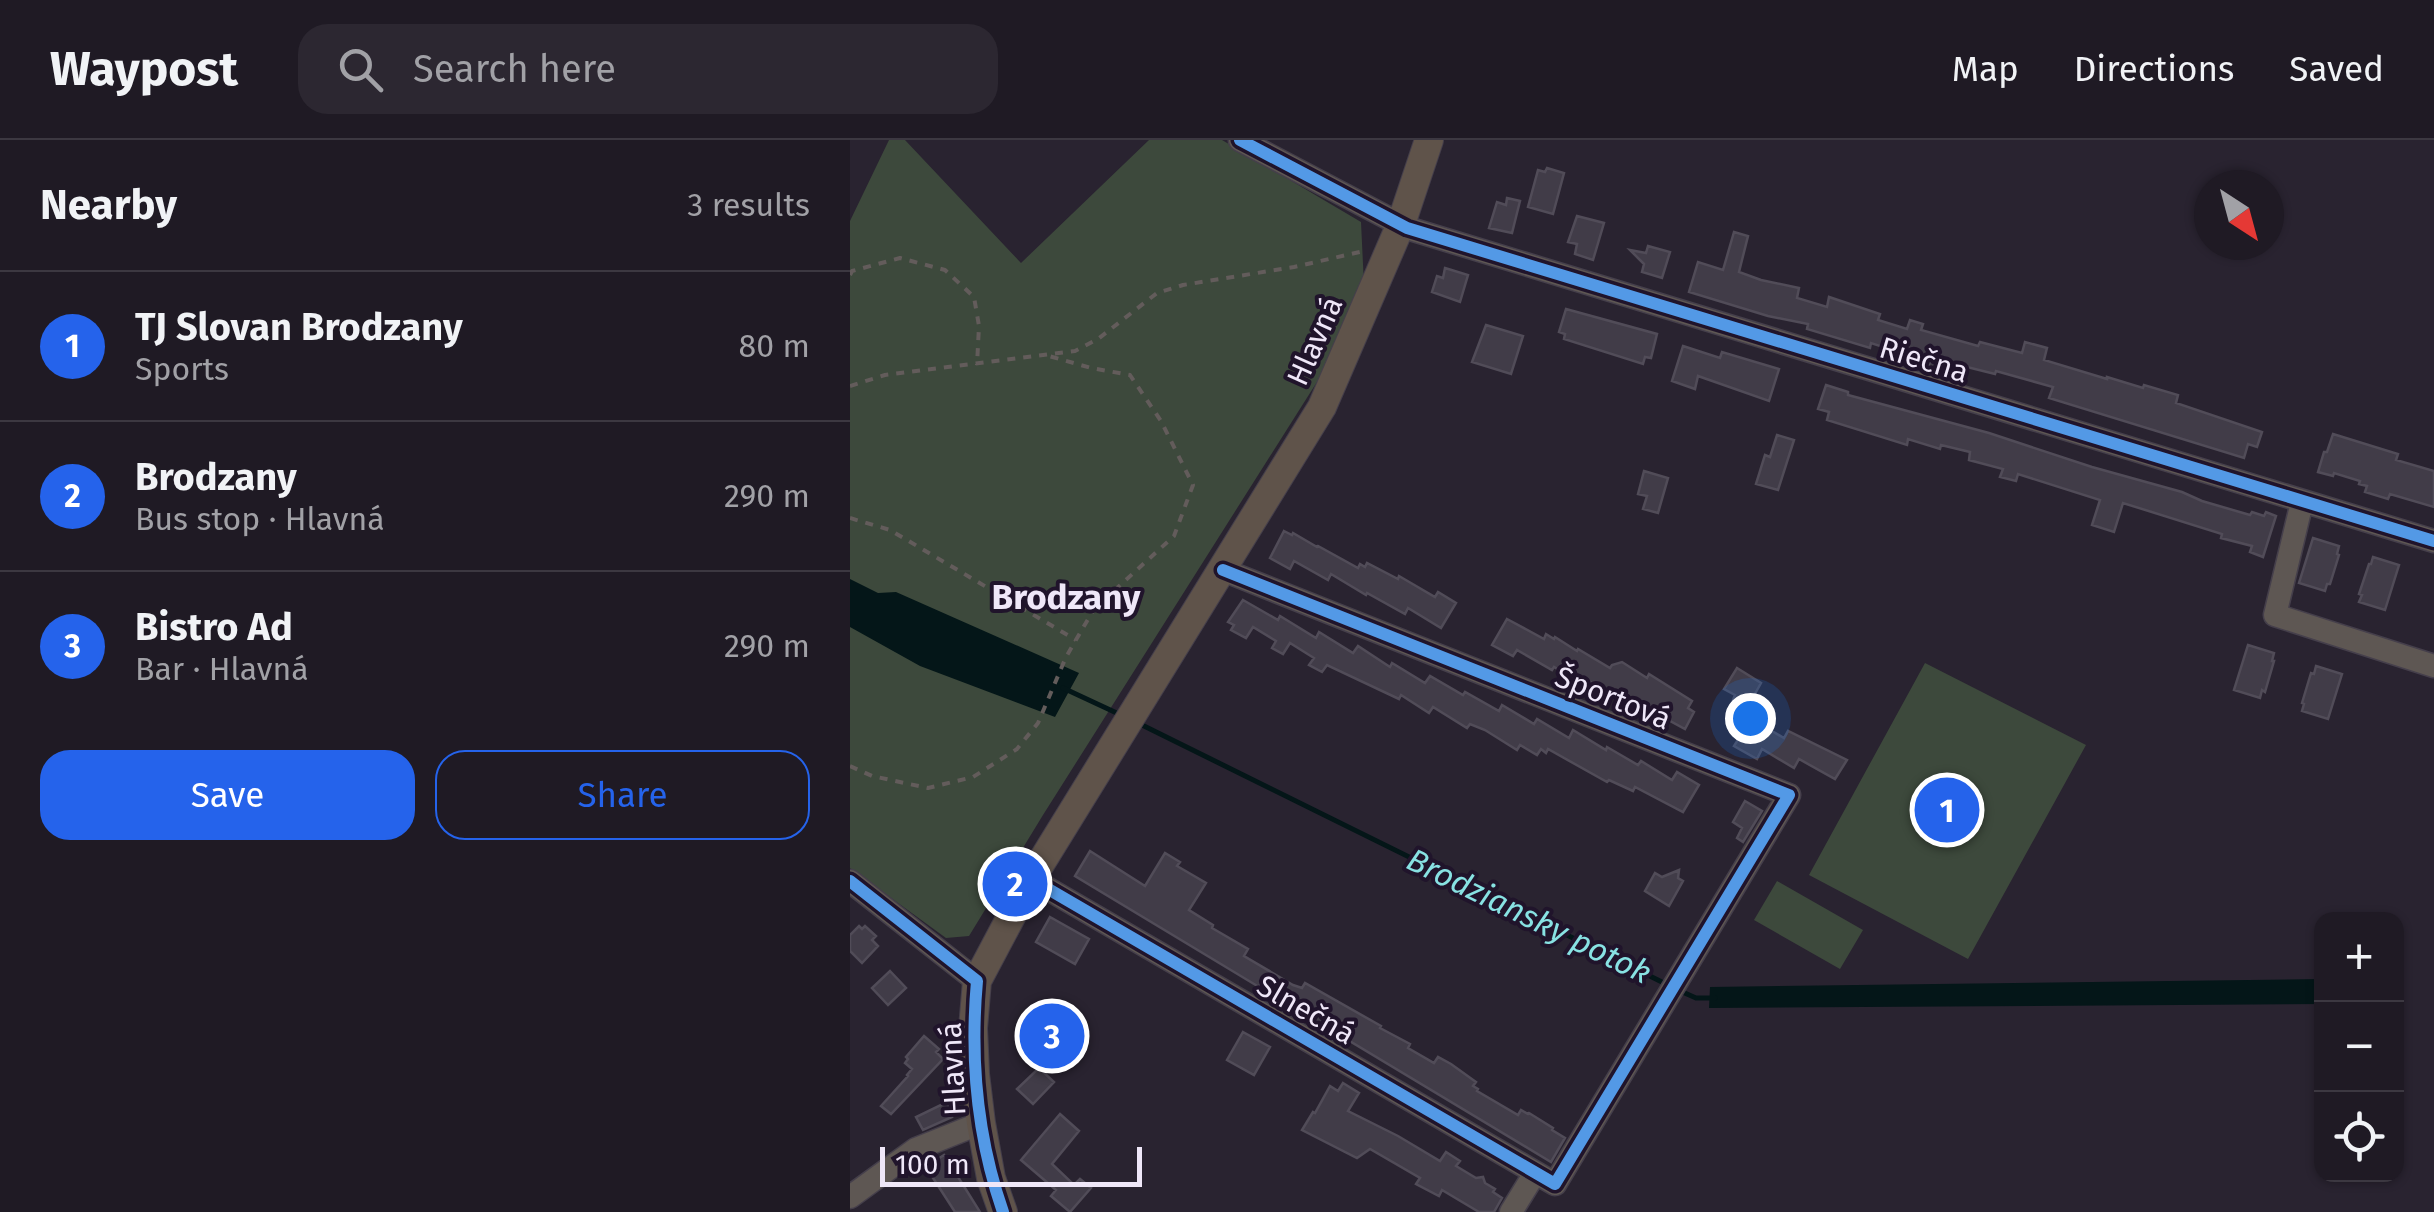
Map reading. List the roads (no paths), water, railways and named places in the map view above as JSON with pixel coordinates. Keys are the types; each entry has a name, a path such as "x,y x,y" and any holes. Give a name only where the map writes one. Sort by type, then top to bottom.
{"main road":[{"name":"Hlavná","path":"1003,1212 991,1178 975,1074 977,981 1031,879 1322,407 1396,234 1428,140"}],"street":[{"name":"Riečna","path":"1240,140 1396,234 2434,541"},
{"path":"2302,502 2275,615 2434,666"},
{"name":"Športová","path":"1223,570 1789,795 1667,998 1545,1179"},
{"name":"Slnečná","path":"1031,879 1545,1179"},
{"path":"850,881 977,981"},
{"path":"850,1197 916,1150 981,1124"},
{"path":"1512,1212 1545,1179"}],"waterway":[{"name":"Brodziansky potok","path":"1063,688 1121,715"},
{"name":"Brodziansky potok","path":"1140,724 1668,985"},
{"name":"Brodziansky potok","path":"1678,990 1696,998 1715,998"}],"place":[{"name":"TJ Slovan Brodzany","path":"1947,810"},
{"name":"Brodzany","path":"1015,884"},
{"name":"Bistro Ad","path":"1052,1036"}],"district":[{"name":"Brodzany","path":"1066,597"}]}
